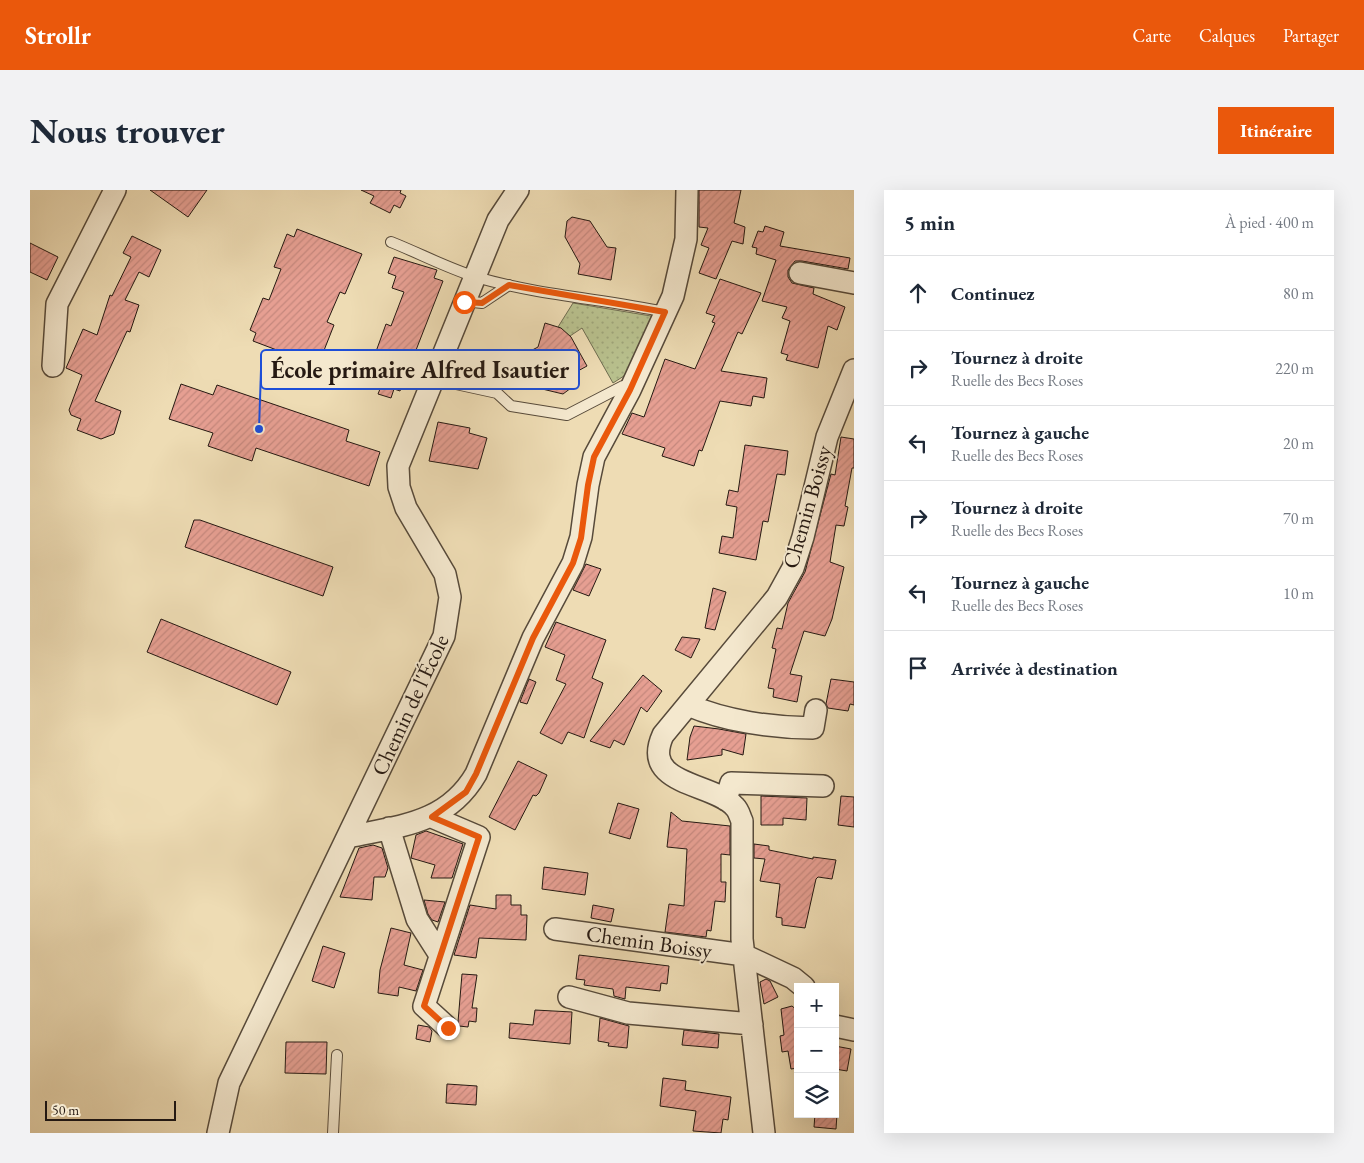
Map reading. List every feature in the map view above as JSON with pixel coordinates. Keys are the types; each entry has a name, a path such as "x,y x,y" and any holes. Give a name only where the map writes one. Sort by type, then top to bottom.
{"street":[{"path":"53,366 57,304 111,193 115,190"},
{"name":"Chemin de l'École","path":"218,1133 229,1084 444,636 449,617 450,597 445,574 406,508 399,487 398,466 498,220 518,190"},
{"path":"348,837 432,817 466,792 476,774 533,638 573,563 581,538 591,467 630,390 673,296 684,258 687,190"},
{"path":"800,273 854,283"},
{"name":"Chemin Boissy","path":"764,1133 741,918 742,821 737,808 726,800 678,780 665,769 659,758 658,746 663,735 777,597 793,568 803,538 827,437 854,370"},
{"path":"688,705 704,712 794,728 813,728 816,710"},
{"path":"726,800 731,783 822,786"},
{"path":"432,817 479,837 424,1006 448,1028"},
{"path":"389,828 417,919 440,955"},
{"name":"Chemin Boissy","path":"555,929 744,955 793,978 799,983"},
{"path":"569,997 628,1013 752,1024"},
{"path":"839,1027 854,1030"}],"lane":[{"path":"391,242 475,276 509,285 665,312"},
{"path":"464,302 482,303 509,285"},
{"path":"433,379 497,393 511,406 567,416 623,386 630,390"},
{"path":"333,1133 337,1055"}],"green space":[{"path":"573,303 651,316 654,320 627,374 613,383 582,328 570,336 558,327"}],"building":[{"path":"150,190 207,190 188,217"},
{"path":"361,190 401,190 400,193 406,196 400,208 394,205 390,213 370,203 374,196"},
{"path":"699,190 741,190 734,223 745,227 743,244 732,241 716,279 699,273 709,248 701,245 708,228 699,227"},
{"path":"572,217 590,221 607,247 616,248 611,280 578,274 580,264 565,237 567,221"},
{"path":"765,226 784,232 780,246 850,258 848,269 795,261 788,270 788,277 792,283 814,288 813,294 845,307 837,330 828,326 818,368 786,360 788,355 781,353 790,321 782,318 787,307 762,301 776,260 756,254 757,248 752,247 758,231 763,232"},
{"path":"297,229 362,254 345,294 340,292 327,322 334,325 321,358 314,355 311,363 253,341 256,333 250,330 263,298 269,300 281,269 274,267 287,234 294,237"},
{"path":"132,236 161,250 149,277 139,272 125,300 139,305 130,332 127,331 95,401 121,411 114,434 101,439 77,430 81,419 71,415 69,410 82,375 66,368 83,329 97,335 110,295 112,296 131,257 123,253"},
{"path":"30,243 58,257 47,280 30,272"},
{"path":"394,257 437,270 434,278 443,281 400,391 394,389 391,398 378,394 382,384 370,380 374,370 370,368 386,324 391,326 404,292 392,288 396,276 388,273"},
{"path":"720,279 761,293 742,334 738,332 721,371 767,378 764,398 753,396 751,406 720,401 702,451 699,450 694,466 662,456 665,448 622,434 632,413 644,417 665,359 695,369 715,323 712,322 715,316 706,313"},
{"path":"545,323 561,328 571,337 587,366 565,378 571,388 563,394 533,385 519,357 538,347"},
{"path":"181,384 213,395 217,385 349,430 346,441 380,452 369,486 256,448 252,461 208,446 213,433 169,419"},
{"path":"438,422 470,428 469,433 487,438 478,469 429,461"},
{"path":"841,437 854,439 854,468 852,468 845,506 848,507 844,526 836,525 830,562 844,567 832,619 825,636 804,631 790,674 802,676 797,702 773,697 774,689 768,688 776,649 772,648 777,628 782,629 788,603 805,572 831,474 835,475"},
{"path":"745,445 788,451 785,475 777,474 768,522 763,521 756,560 719,553 722,536 733,538 737,507 726,505 729,490 738,492"},
{"path":"194,520 200,520 333,567 323,596 185,547"},
{"path":"586,564 601,569 589,596 573,590"},
{"path":"713,588 726,592 715,630 705,628"},
{"path":"161,619 291,672 277,705 147,652"},
{"path":"556,622 606,640 592,678 603,683 584,738 568,732 562,744 540,733 566,684 556,680 565,655 545,647"},
{"path":"682,637 700,639 691,658 675,650"},
{"path":"643,675 662,691 647,712 641,707 624,745 614,740 610,748 590,741"},
{"path":"529,679 536,682 527,704 520,702"},
{"path":"831,679 854,682 854,705 850,704 848,711 828,708 826,704"},
{"path":"694,726 746,734 743,755 722,749 722,755 687,760 690,737"},
{"path":"518,761 547,775 539,793 536,796 533,795 515,830 489,817"},
{"path":"761,796 807,798 806,820 783,818 783,825 761,825"},
{"path":"841,796 854,797 854,827 838,825"},
{"path":"618,803 639,809 630,839 609,833"},
{"path":"671,812 682,821 730,826 730,855 721,854 721,882 726,882 725,902 715,901 711,931 707,930 706,937 665,932 669,904 684,906 687,849 667,847"},
{"path":"426,831 463,844 452,878 431,878 435,865 411,858 416,835"},
{"path":"754,844 769,846 769,850 813,859 813,857 836,860 832,879 818,877 816,879 805,928 782,925 782,918 776,917 780,884 760,881 765,859 754,858"},
{"path":"373,845 382,848 388,868 385,877 374,877 372,900 340,897 359,848"},
{"path":"544,867 588,873 585,895 542,889"},
{"path":"496,895 511,895 511,905 521,905 521,915 527,915 526,940 479,938 476,958 454,955 470,905 496,909"},
{"path":"424,900 445,902 438,922 432,920 428,914"},
{"path":"593,905 614,909 611,922 591,918"},
{"path":"391,928 411,933 404,965 423,970 416,991 399,987 398,996 378,993 380,970"},
{"path":"323,946 345,953 334,988 312,981"},
{"path":"579,955 669,966 667,984 661,983 660,991 626,987 625,999 614,996 613,989 584,985 585,980 576,979"},
{"path":"462,974 477,975 472,1008 477,1008 476,1022 469,1021 468,1027 459,1026 458,1022"},
{"path":"766,979 770,981 778,997 764,1004 760,982"},
{"path":"792,1006 794,1008 794,1069 791,1069 788,1051 782,1052 780,1036 784,1035 781,1009"},
{"path":"535,1010 572,1012 570,1044 509,1038 510,1023 533,1025"},
{"path":"600,1018 629,1026 627,1048 608,1046 609,1043 598,1041"},
{"path":"418,1025 429,1027 432,1031 430,1042 416,1039"},
{"path":"684,1030 719,1034 718,1048 682,1045"},
{"path":"286,1042 327,1042 326,1074 285,1073"},
{"path":"839,1047 851,1049 847,1071 839,1070"},
{"path":"663,1078 686,1081 685,1090 731,1097 728,1120 723,1119 721,1133 693,1131 696,1111 660,1106"},
{"path":"447,1084 477,1086 476,1105 446,1103"},
{"path":"815,1118 837,1118 836,1129 814,1127"}],"place":[{"name":"École primaire Alfred Isautier","path":"259,429"}],"route":[{"path":"448,1028 424,1006 479,837 432,817 466,792 476,774 533,638 567,576 578,550 594,457 630,390 665,312 618,302 509,285 482,303 464,302"}]}
